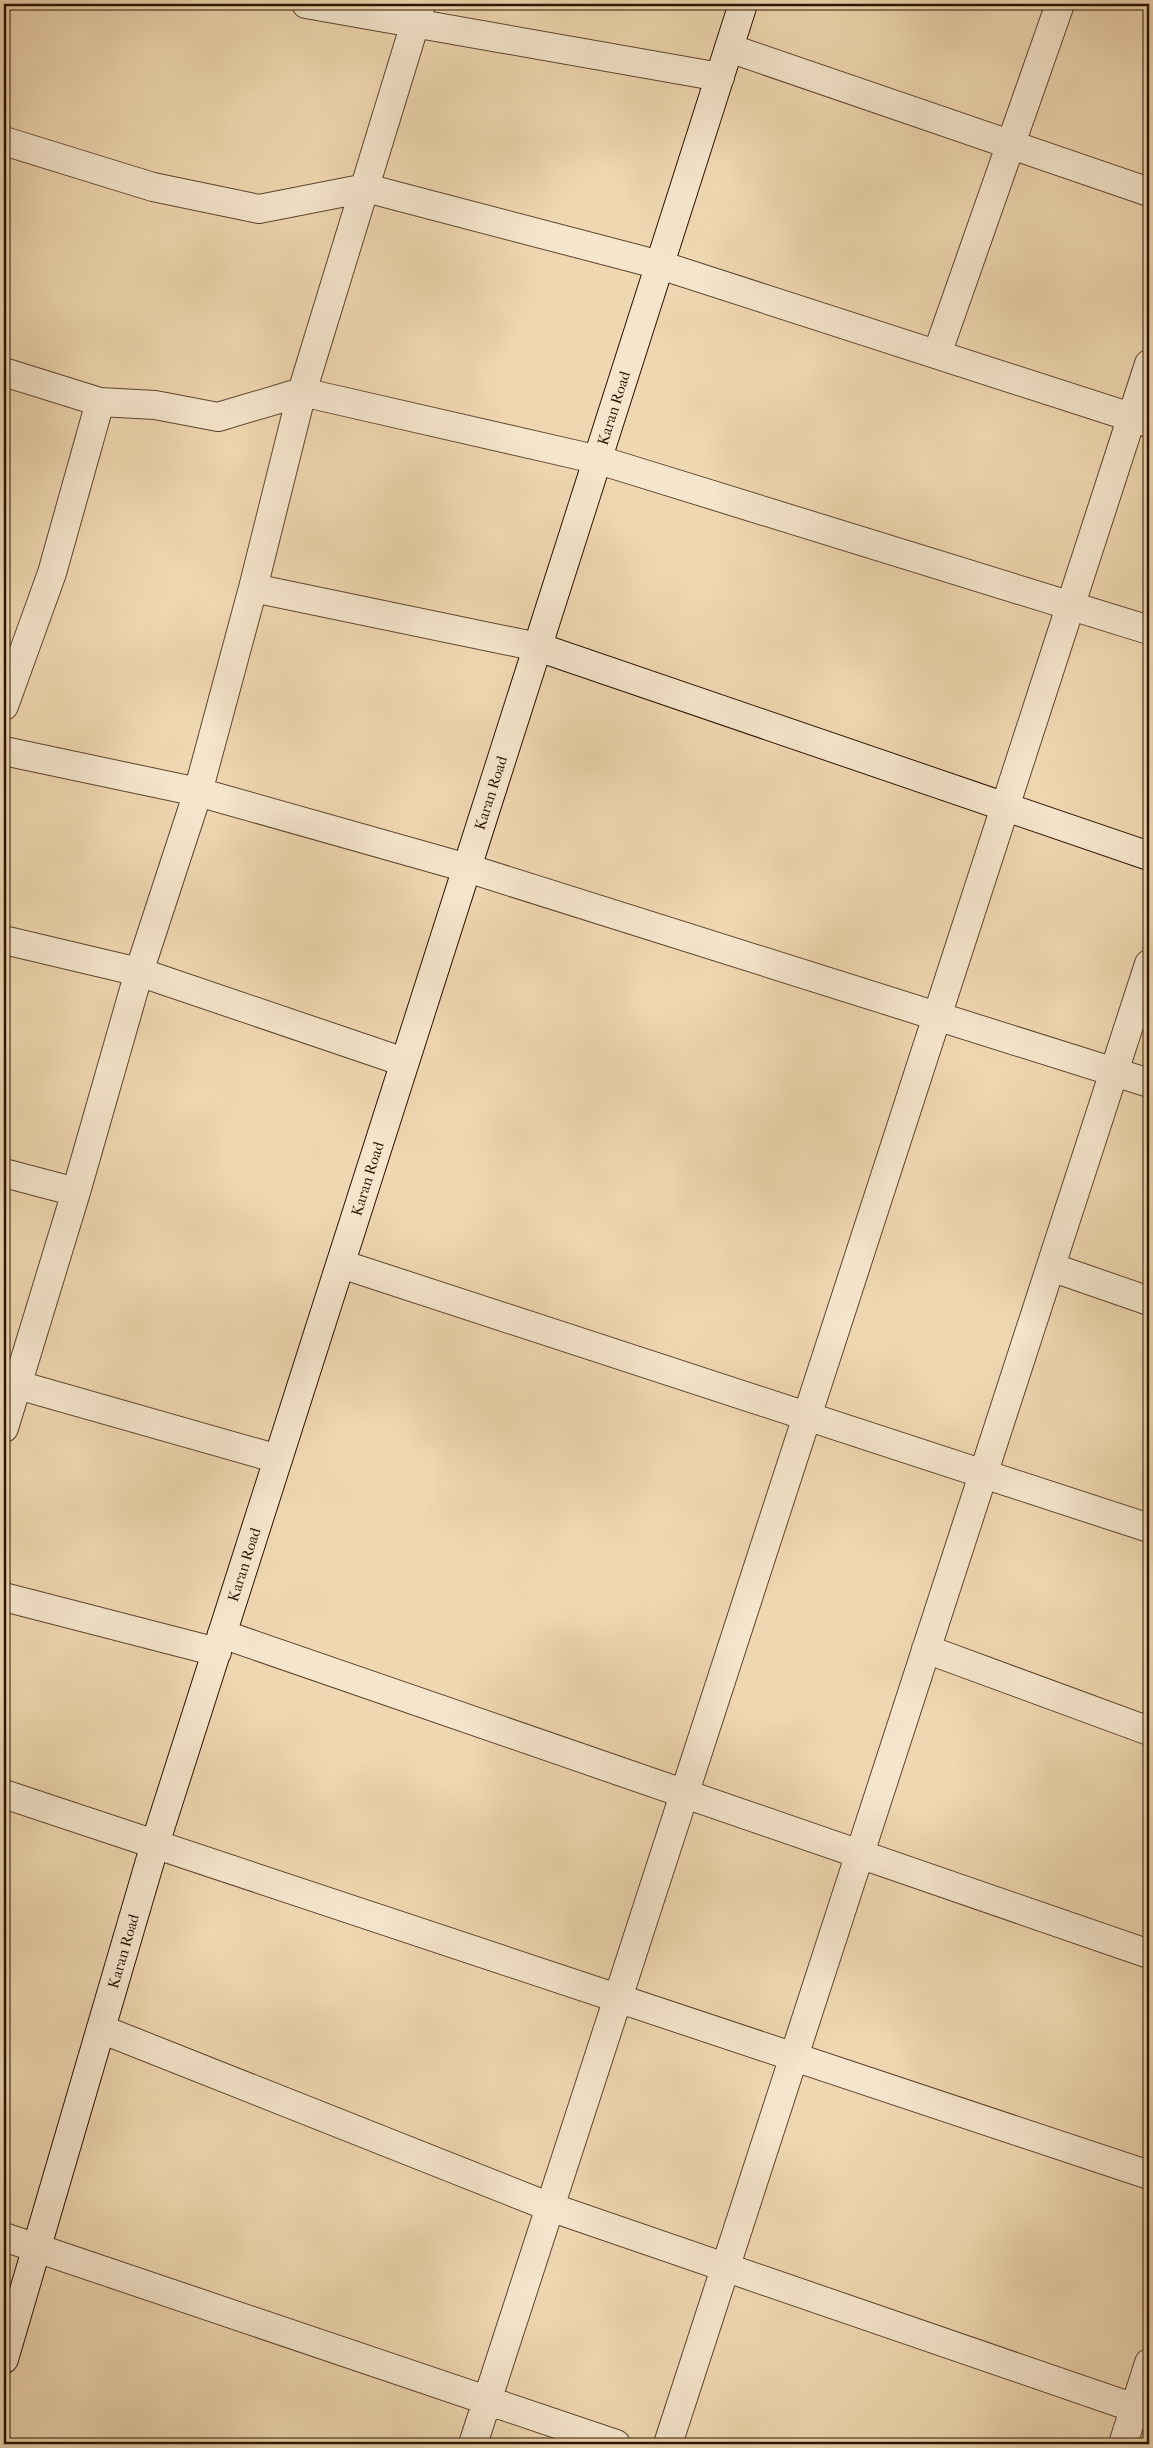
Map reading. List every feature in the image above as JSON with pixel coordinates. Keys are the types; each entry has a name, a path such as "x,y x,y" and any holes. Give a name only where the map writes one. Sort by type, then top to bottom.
{"street":[{"path":"306,4 418,13 720,77"},
{"name":"Karan Road","path":"4,2359 155,1844 404,1062 599,460 743,4"},
{"path":"937,354 1060,4"},
{"path":"4,1428 10,1383 76,1192 139,972 198,792 253,588 302,392 418,13"},
{"path":"729,48 1149,192"},
{"path":"4,141 153,187 259,209 366,188 660,265 1141,420"},
{"path":"473,2444 1071,604 1141,420 1149,364"},
{"path":"4,372 100,402 155,405 218,417 302,392 599,460 1071,604 1149,630"},
{"path":"4,706 52,573 100,402"},
{"path":"253,588 538,647 1149,856"},
{"path":"4,751 198,792 467,868 1149,1083"},
{"path":"4,940 139,972 404,1062"},
{"path":"668,2444 1149,964"},
{"path":"4,1174 76,1192"},
{"path":"341,1264 1149,1528"},
{"path":"1051,1266 1149,1301"},
{"path":"10,1383 278,1459"},
{"path":"4,1597 219,1643 685,1793 1149,1954"},
{"path":"926,1649 1149,1731"},
{"path":"4,1794 1149,2175"},
{"path":"101,2029 550,2207 1142,2410"},
{"path":"4,2237 616,2444"},
{"path":"1123,2444 1142,2410 1149,2363"}]}
